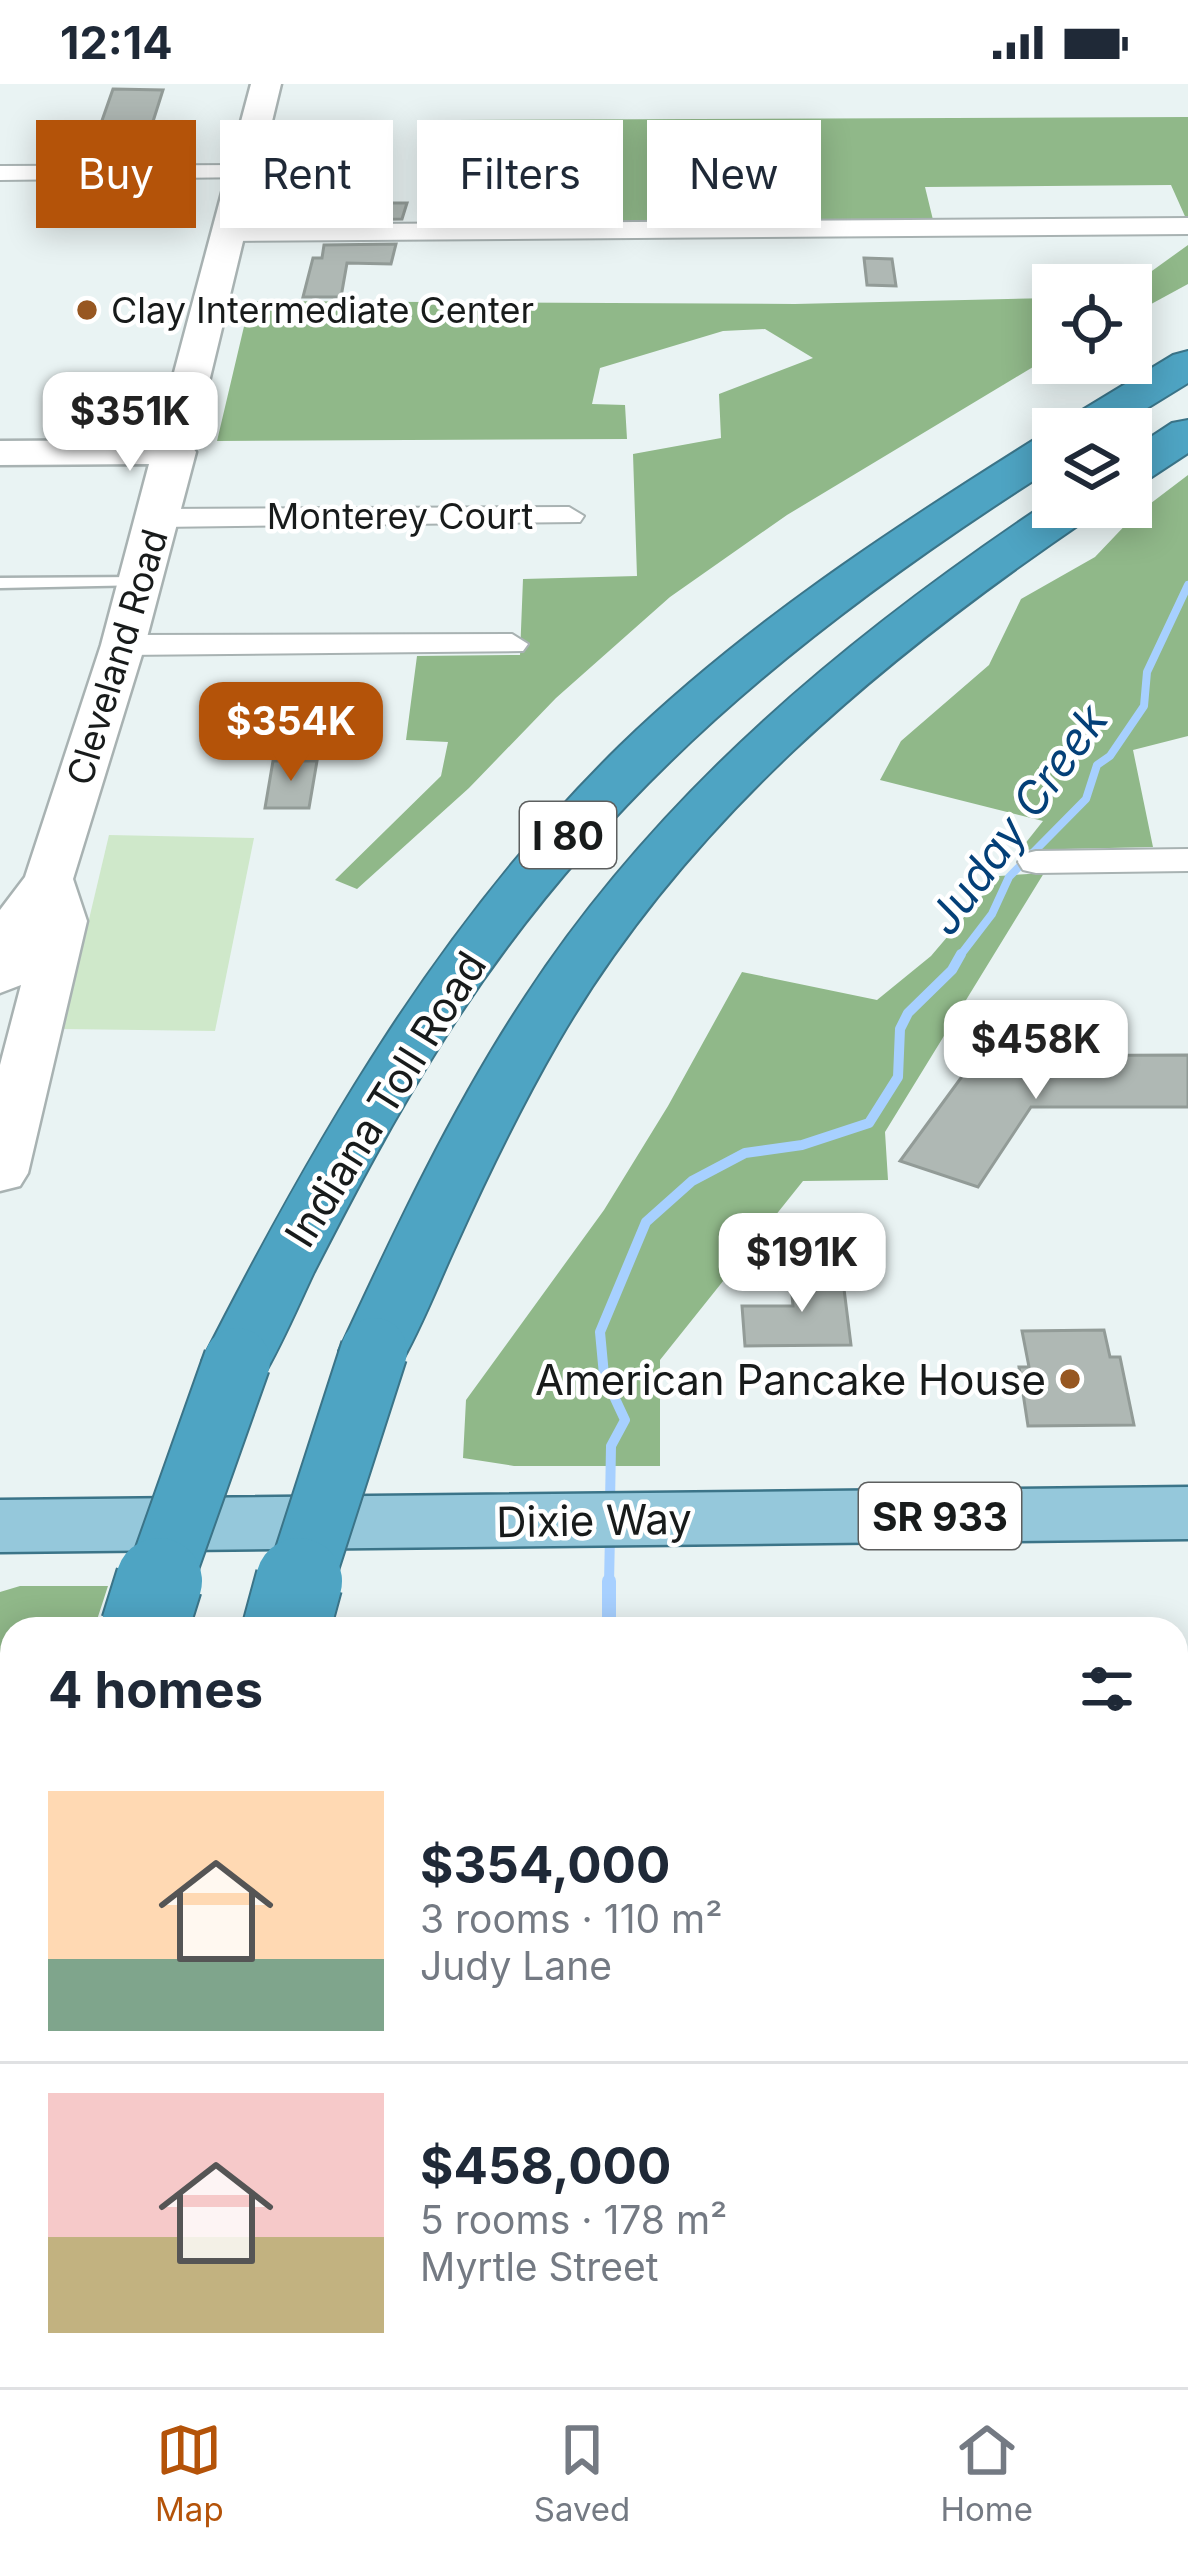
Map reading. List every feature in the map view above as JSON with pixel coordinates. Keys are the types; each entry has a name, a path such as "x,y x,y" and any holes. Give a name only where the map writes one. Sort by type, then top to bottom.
{"highway":[{"path":"1116,408 1188,364"},
{"path":"1152,456 1188,433"},
{"name":"Indiana Toll Road","path":"148,1617 185,1497 237,1361 296,1240 399,1058 481,941 576,825 678,721 788,628 924,530 1032,461"},
{"name":"I 80","path":"289,1617 324,1495 374,1351 478,1131 556,996 669,850 790,723 873,651 1044,528"}],"main road":[{"name":"Cleveland Road","path":"258,120 266,84"},
{"name":"Cleveland Road","path":"0,978 17,921 49,879 123,645 231,228"},
{"path":"0,453 176,452"},
{"name":"Cleveland Road","path":"0,1173 62,921 49,879"},
{"name":"Dixie Way","path":"0,1526 1188,1513"}],"street":[{"path":"0,173 220,172"},
{"path":"230,233 551,235 1188,226"},
{"name":"Monterey Court","path":"158,518 569,516"},
{"path":"123,645 512,644"},
{"path":"1036,862 1188,860"}],"lane":[{"path":"0,583 141,582"}],"green space":[{"path":"1188,117 1188,223 1171,185 925,187 934,224 821,225 821,120 647,120 647,227 623,227 623,120 455,120"},
{"path":"1188,245 1188,284 1152,304 1152,271"},
{"path":"1032,298 1032,368 787,515 670,597 556,698 469,788 357,889 335,880 441,776 448,742 406,740 417,656 520,655 523,579 637,576 633,454 721,438 719,394 813,358 765,329 723,331 600,368 592,404 625,405 627,439 217,441 250,301 795,304"},
{"path":"1188,475 1188,736 1133,750 1153,847 1020,850 1043,821 880,780 901,741 989,665 1021,599 1095,557 1123,528 1152,528 1152,502"},
{"path":"109,835 254,838 215,1031 63,1029"},
{"path":"1044,873 885,1132 888,1180 803,1181 660,1360 660,1466 514,1466 463,1458 466,1400 604,1210 742,972 877,1000 931,956 999,876"},
{"path":"20,1586 108,1586 98,1617 0,1617 0,1592"}],"building":[{"path":"113,89 163,90 153,120 102,120"},
{"path":"393,203 407,203 402,219 393,219"},
{"path":"396,244 391,264 347,263 341,297 303,297 313,258 322,258 324,245"},
{"path":"864,258 892,259 896,286 867,285"},
{"path":"273,761 317,761 309,808 265,808"},
{"path":"1188,1055 1188,1107 1031,1107 978,1187 900,1161 977,1056"},
{"path":"842,1273 851,1345 745,1346 742,1306 793,1306 790,1274"},
{"name":"American Pancake House","path":"1104,1330 1110,1357 1120,1357 1134,1425 1028,1426 1019,1367 1029,1367 1022,1331"}],"waterway":[{"name":"Juday Creek","path":"960,955 992,914 1009,877 1086,799 1097,765 1110,756 1144,706 1147,672 1188,585"},
{"name":"Juday Creek","path":"610,1503 611,1446 625,1420 604,1375 600,1332 646,1222 692,1181 745,1153 802,1145 869,1123 898,1077 900,1029 908,1013 952,970 960,955"},
{"name":"Juday Creek","path":"609,1584 610,1533"},
{"name":"Juday Creek","path":"609,1584 609,1617"}],"place":[{"name":"Clay Intermediate Center","path":"87,310"},
{"name":"American Pancake House","path":"1070,1379"}]}
